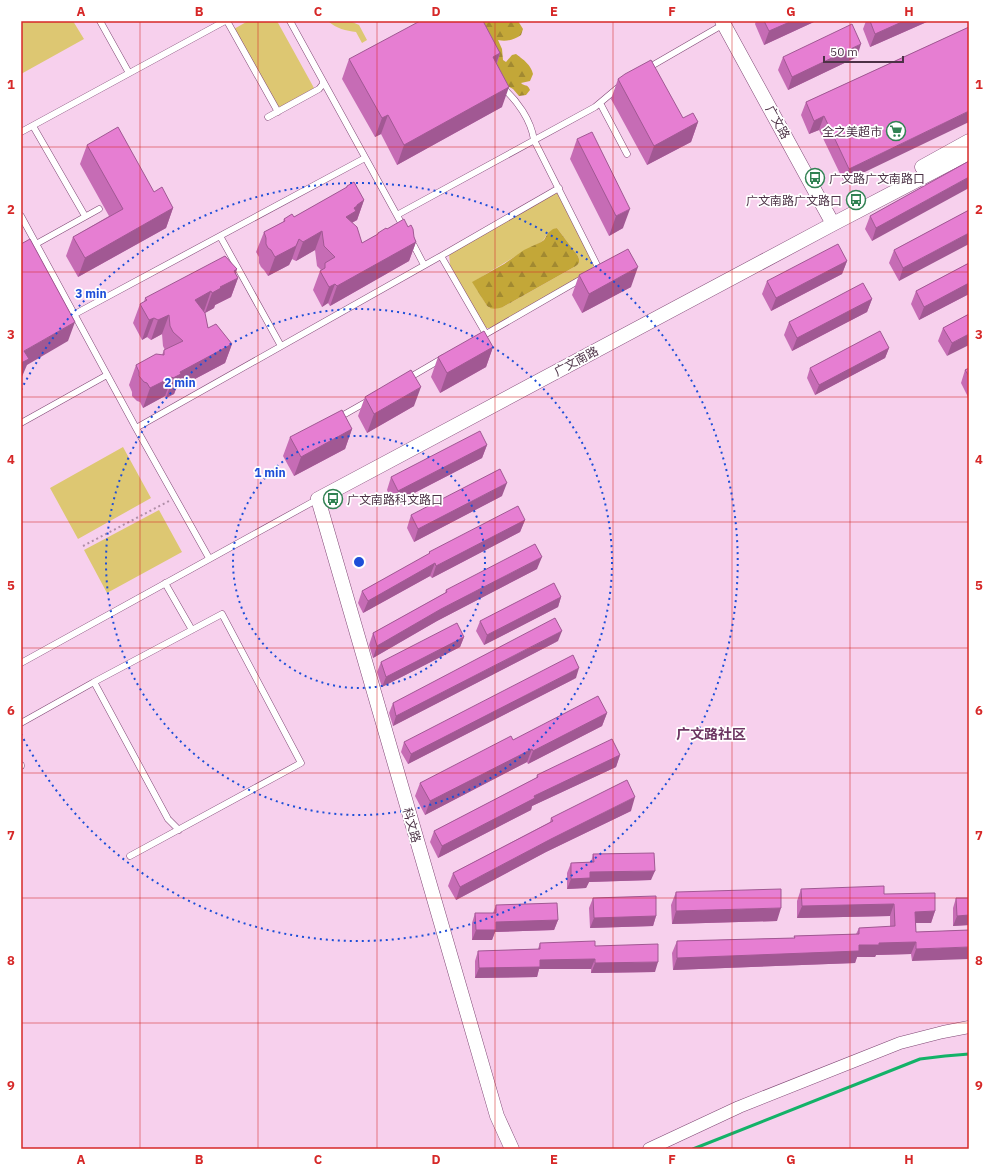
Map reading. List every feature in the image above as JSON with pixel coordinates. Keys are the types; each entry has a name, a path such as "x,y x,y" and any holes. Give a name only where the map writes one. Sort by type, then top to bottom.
{"street":[{"name":"广文路","path":"723,22 833,224"},
{"name":"广文南路","path":"833,224 846,208 969,142"},
{"name":"广文南路","path":"318,499 969,153"},
{"name":"科文路","path":"318,499 497,1116 512,1149"},
{"path":"649,1149 739,1107 900,1043 969,1027"}],"lane":[{"path":"100,21 129,73"},
{"path":"21,132 226,21 278,112"},
{"path":"290,21 424,265"},
{"path":"639,74 723,22"},
{"path":"268,117 319,89 323,84 323,81"},
{"path":"397,216 600,103 609,94 627,82"},
{"path":"498,83 517,103 526,117 533,132 534,140 599,269 593,273"},
{"path":"600,103 627,154"},
{"path":"33,126 85,216"},
{"path":"74,314 365,158"},
{"path":"136,428 559,188"},
{"path":"36,244 99,209"},
{"path":"21,216 136,428 209,558"},
{"path":"220,236 281,346"},
{"path":"441,256 486,334"},
{"path":"472,342 586,277"},
{"path":"403,381 452,353"},
{"path":"21,423 107,375"},
{"path":"335,420 376,397"},
{"path":"21,663 318,499"},
{"path":"165,583 192,630"},
{"path":"21,723 94,682 222,614 301,763 130,856"},
{"path":"94,682 168,819 179,830"}],"path":[{"path":"83,546 175,497"}],"shaded area":[{"path":"21,21 73,21 84,39 21,74"},
{"path":"248,21 277,21 314,88 280,107 278,106 234,29"},
{"path":"350,21 359,25 367,40 362,43 356,32 338,28 329,22"},
{"path":"556,193 559,194 594,264 591,271 490,328 485,328 450,265 449,254","holes":["557,228 578,256 579,262 576,266 503,307 490,308 487,306 473,282 541,242 548,234"]},
{"path":"123,447 151,498 78,539 50,488"},
{"path":"159,510 182,552 107,593 84,550"}],"green space":[{"path":"471,21 518,21 523,29 521,35 510,40 498,40 502,49 503,60 506,62 512,55 516,54 531,68 533,74 530,81 521,83 530,90 526,95 519,96 513,89 506,85"},
{"path":"557,228 578,256 579,263 503,307 495,309 487,306 472,282 504,264 524,250 541,242 548,233"}],"building":[{"path":"420,21 483,21 500,53 493,57 509,87 404,145 388,115 382,118 349,59"},
{"path":"764,21 792,21 769,31"},
{"path":"870,21 904,21 875,34"},
{"path":"852,24 861,44 792,77 783,57"},
{"path":"969,27 969,111 849,169 824,116 814,121 806,102"},
{"path":"651,60 683,118 693,113 698,122 654,146 618,79"},
{"path":"118,127 154,192 162,187 173,208 85,258 73,237 123,209 87,145"},
{"path":"592,132 630,209 616,216 577,139"},
{"path":"969,161 969,177 876,228 870,216"},
{"path":"354,182 364,200 354,208 356,211 346,217 357,227 362,243 404,219 408,227 411,225 416,242 337,286 335,284 329,287 320,271 325,268 325,263 335,257 324,246 322,231 303,242 299,239 296,246 275,257 266,244 264,232 285,221 284,219 292,214 294,217"},
{"path":"969,210 969,233 903,268 894,250"},
{"path":"30,239 75,322 24,351 29,359 21,363 21,244"},
{"path":"838,244 847,261 776,298 767,281"},
{"path":"628,249 638,267 589,294 579,275"},
{"path":"225,256 237,269 234,271 238,278 212,293 211,291 195,300 205,313 208,328 216,324 232,344 180,372 181,374 150,388 139,376 136,365 156,354 164,355 164,350 183,341 173,332 170,326 169,315 158,320 154,318 149,320 140,304 147,300 145,298"},
{"path":"969,263 969,283 924,307 916,291"},
{"path":"863,283 872,299 797,338 789,322"},
{"path":"969,314 969,334 952,343 943,328"},
{"path":"484,331 493,347 447,373 438,357"},
{"path":"880,331 889,348 819,385 810,368"},
{"path":"969,368 969,376 965,370"},
{"path":"411,370 421,387 374,414 365,397"},
{"path":"342,410 352,429 301,457 290,437"},
{"path":"480,431 487,445 398,491 391,477"},
{"path":"500,469 507,483 418,529 411,515"},
{"path":"518,506 525,520 436,566 435,563 368,601 362,591 430,553 429,552"},
{"path":"535,544 542,557 441,609 377,646 373,633 447,592 446,590"},
{"path":"554,583 561,597 487,635 480,621"},
{"path":"555,618 562,631 396,716 393,703"},
{"path":"457,623 464,637 386,677 381,662"},
{"path":"573,655 579,668 411,754 404,742"},
{"path":"598,696 607,713 533,751 532,749 430,801 420,783 511,736 513,740"},
{"path":"612,739 620,755 534,796 535,798 442,846 434,831 538,777 537,775"},
{"path":"627,780 635,797 460,887 453,873 553,821 551,818"},
{"path":"654,853 655,871 590,872 590,878 571,879 571,863 594,862 593,854"},
{"path":"884,886 884,894 935,893 935,911 915,912 916,932 969,930 969,947 916,949 916,942 879,943 879,945 859,945 859,951 677,958 677,941 795,938 794,936 859,934 859,928 895,926 894,904 802,906 801,889"},
{"path":"781,889 781,908 676,911 676,892"},
{"path":"656,896 656,916 594,918 593,898"},
{"path":"956,898 969,898 969,915 957,916"},
{"path":"557,903 558,920 496,922 496,930 476,930 475,913 496,913 496,905"},
{"path":"595,941 595,946 658,944 658,962 595,963 595,959 540,960 540,967 479,968 478,951 540,949 540,943"}],"waterway":[{"path":"693,1149 920,1059 969,1054"}],"place":[{"name":"全之美超市","path":"896,131"},
{"name":"广文路广文南路口","path":"815,178"},
{"name":"广文南路广文路口","path":"856,200"},
{"name":"广文南路科文路口","path":"333,499"}],"district":[{"name":"广文路社区","path":"711,734"}]}
